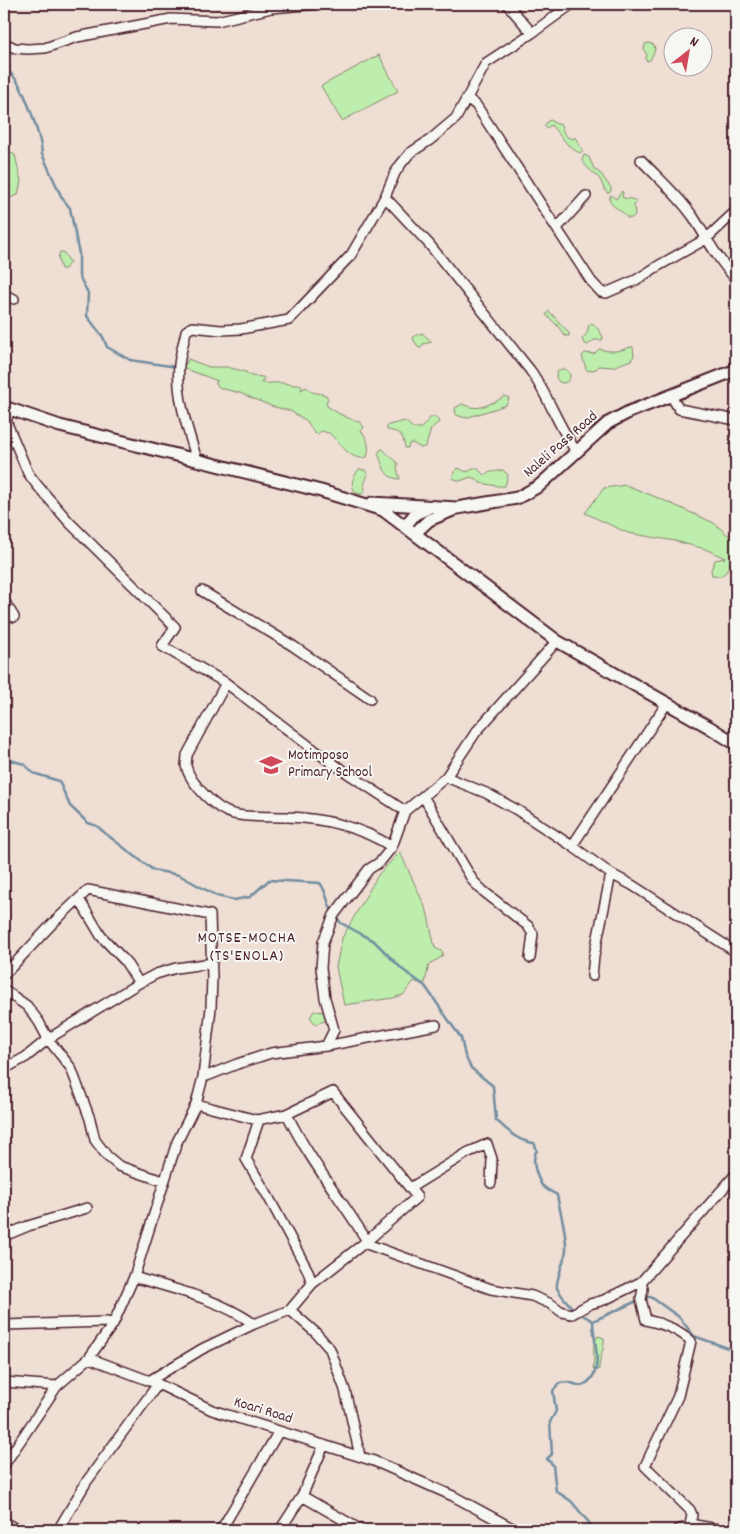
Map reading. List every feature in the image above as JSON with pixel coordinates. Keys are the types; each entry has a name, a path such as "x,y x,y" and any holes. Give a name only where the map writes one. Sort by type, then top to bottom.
{"main road":[{"name":"Naleli Pass Road","path":"456,508 517,498 539,486 608,423 629,412 736,370"},
{"path":"7,408 60,426 364,503 383,510 557,641 667,703 735,735"},
{"path":"364,503 456,508"},
{"path":"405,526 415,514 433,508"},
{"path":"415,533 429,520 456,508"}],"street":[{"path":"4,43 15,48 45,48 77,37 171,19 217,20 270,6 317,4"},
{"path":"507,4 532,33"},
{"path":"197,460 181,400 179,367 186,331 192,327 221,330 241,329 288,320 351,254 385,197 395,173 410,153 439,134 456,118 486,63 572,4"},
{"path":"467,98 476,105 598,290 606,293 636,280 706,239 736,211"},
{"path":"641,160 687,209 729,272 736,279"},
{"path":"557,228 586,196"},
{"path":"385,197 429,244 530,370 543,389 576,451"},
{"path":"4,295 14,299"},
{"path":"671,396 679,408 736,420"},
{"path":"7,408 6,420 28,473 37,486 69,522 175,627 162,646 226,683 329,761 405,810"},
{"path":"202,591 293,646 370,700"},
{"path":"4,601 14,617"},
{"path":"326,1046 334,1030 325,998 321,954 323,942 334,915 369,869 380,862 392,847 405,810 446,777 476,732 557,641"},
{"path":"226,683 186,755 186,767 192,779 206,797 232,814 290,817 344,824 383,841 392,847"},
{"path":"572,846 667,703"},
{"path":"446,777 517,810 611,874 632,885 736,952"},
{"path":"423,796 473,881 528,926 533,934 530,958"},
{"path":"592,976 594,956 611,874"},
{"path":"4,975 49,927 88,890 210,915 211,1008 203,1077 196,1104 177,1142 163,1181 134,1277 113,1324 89,1358 57,1386 4,1465"},
{"path":"79,899 101,936 125,961 139,983"},
{"path":"4,1069 26,1057 48,1038 156,974 176,968 212,963"},
{"path":"4,990 27,1006 71,1068 90,1119 95,1140 107,1156 119,1166 163,1181"},
{"path":"203,1077 256,1057 436,1025"},
{"path":"149,1381 202,1349 254,1324 290,1310 312,1284 366,1242 417,1197 333,1092 287,1114 257,1120 196,1104"},
{"path":"287,1114 317,1168 352,1216 366,1242 491,1289 532,1296 551,1304 562,1312 572,1314 641,1282 736,1174"},
{"path":"257,1120 258,1123 246,1159 308,1271 312,1284"},
{"path":"410,1188 486,1144 492,1159 491,1183"},
{"path":"4,1236 28,1226 87,1208"},
{"path":"134,1277 205,1299 241,1314 254,1324"},
{"path":"641,1282 643,1290 641,1299 646,1320 678,1332 691,1342 678,1396 645,1466 690,1510 692,1515 690,1525"},
{"path":"290,1310 316,1333 330,1349 345,1390 360,1456"},
{"path":"4,1325 107,1322 113,1324"},
{"name":"Koari Road","path":"89,1358 158,1384 212,1410 360,1456 453,1496 516,1530"},
{"path":"4,1382 57,1386"},
{"path":"58,1530 87,1481 158,1384"},
{"path":"221,1530 280,1431"},
{"path":"280,1530 302,1496 324,1444"},
{"path":"302,1496 360,1530"},
{"path":"4,1522 18,1530"},
{"path":"677,1530 690,1525 723,1530"}],"green space":[{"path":"645,44 654,45 655,50 650,60 647,61 645,59 647,55 644,50"},
{"path":"379,55 398,91 342,121 321,86"},
{"path":"551,120 561,125 568,137 573,139 575,137 583,151 579,153 568,145 551,125 547,128 544,126"},
{"path":"6,149 15,155 21,181 18,195 4,200 4,151"},
{"path":"584,155 589,157 594,169 601,174 611,188 609,193 607,193 599,178 583,163"},
{"path":"622,191 622,197 634,200 637,203 634,205 635,215 632,218 627,218 611,203 610,196 616,199"},
{"path":"60,252 63,252 70,262 65,269 61,269 58,258"},
{"path":"549,311 569,333 569,336 565,336 546,315"},
{"path":"592,323 603,337 602,340 594,340 588,345 582,339"},
{"path":"422,333 432,342 423,344 419,348 413,339 414,336"},
{"path":"633,347 634,356 631,360 613,367 599,366 589,371 586,369 582,356 585,353 594,354 599,349 614,351"},
{"path":"188,359 209,367 227,367 246,372 251,376 263,377 264,379 261,383 300,385 302,387 301,390 306,387 312,392 326,395 328,399 326,402 327,406 343,416 358,421 364,427 361,431 368,443 367,457 356,457 346,451 329,433 321,431 318,434 314,433 307,421 290,411 219,387 215,383 218,381 183,368"},
{"path":"563,369 568,371 570,376 568,381 563,383 558,381 556,376 558,371"},
{"path":"504,396 509,398 506,405 466,418 456,415 455,408 462,404 475,408 482,407"},
{"path":"431,417 436,417 439,422 431,429 426,446 421,448 412,443 409,444 408,448 405,448 400,435 387,430 389,425 405,421 413,428 421,428"},
{"path":"383,449 398,464 397,468 400,479 390,476 385,471 378,454"},
{"path":"458,468 467,471 477,468 484,475 503,470 508,475 505,486 480,483 471,477 460,481 452,478"},
{"path":"359,469 365,470 368,474 364,485 365,492 361,494 356,493 352,484"},
{"path":"626,485 714,523 736,542 736,559 731,562 726,572 721,576 712,575 711,570 715,560 725,558 705,549 675,541 628,533 585,513 604,488"},
{"path":"400,852 427,911 435,948 443,952 442,957 429,964 425,983 414,981 403,995 344,1005 336,967 342,938 378,875"},
{"path":"314,1011 327,1012 325,1021 316,1025 310,1017"},
{"path":"598,1336 604,1338 604,1342 599,1369 595,1371 593,1369 594,1343"}],"waterway":[{"path":"4,66 21,87 36,127 42,154 62,198 70,208 79,254 79,276 88,293 87,316 103,337 107,347 130,360 177,367"},
{"path":"4,756 24,764 33,773 59,781 70,806 88,823 97,826 153,870 179,875 217,896 234,900 250,897 269,880 320,883 333,913"},
{"path":"336,917 341,923 374,941 403,970 425,986 461,1038 465,1056 471,1068 493,1086 496,1120 518,1138 534,1143 537,1150 534,1158 537,1176 542,1186 557,1195 564,1229 566,1250 557,1281 557,1288 574,1310"},
{"path":"644,1297 651,1297 679,1317 694,1336 736,1351"},
{"path":"593,1321 639,1300"},
{"path":"579,1313 593,1321 597,1358 596,1367 594,1375 581,1386 568,1382 559,1383 553,1391 556,1411 550,1422 552,1454 547,1459 553,1465 556,1491 571,1501 591,1525 591,1530"}],"place":[{"name":"Motimposo Primary School","path":"271,765"}],"district":[{"name":"MOTSE-MOCHA (TS'ENOLA)","path":"247,947"}]}
